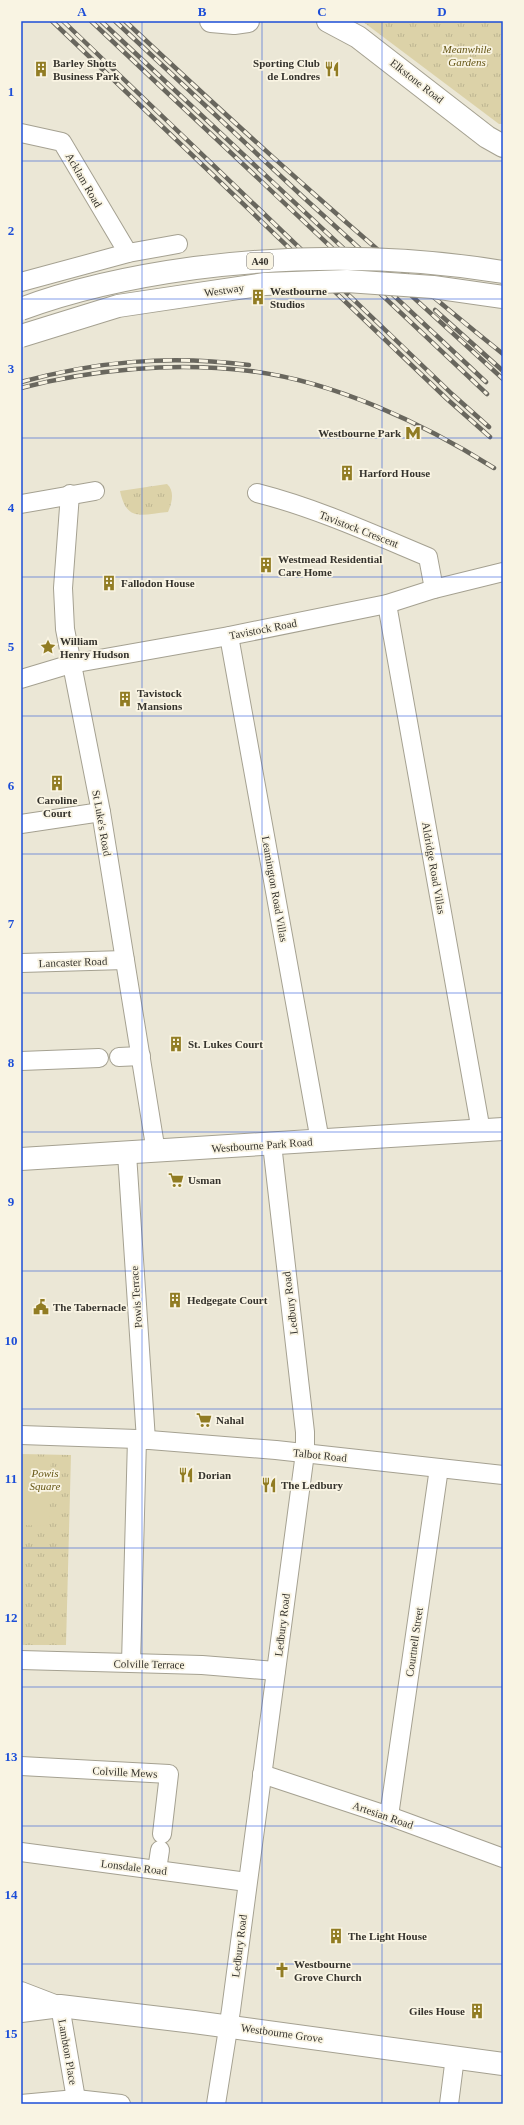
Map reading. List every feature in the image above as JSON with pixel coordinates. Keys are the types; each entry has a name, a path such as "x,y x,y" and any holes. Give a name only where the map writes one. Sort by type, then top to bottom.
{"main road":[{"path":"211,21 234,23 248,21"},
{"name":"Elkstone Road","path":"328,21 358,36 488,137 503,146"},
{"name":"A40","path":"21,309 105,283 171,271 263,260 328,258 393,260 470,267 503,272"},
{"name":"Westway","path":"21,336 118,306 265,284 347,280 432,287 503,297"},
{"name":"Westbourne Park Road","path":"21,1160 503,1129"},
{"name":"Westbourne Grove","path":"21,2011 60,2006 227,2026 503,2064"}],"street":[{"name":"Acklam Road","path":"21,133 62,142 128,253"},
{"path":"21,282 128,253 178,244"},
{"path":"21,504 70,494 95,491"},
{"name":"Tavistock Crescent","path":"257,493 278,498 428,557 434,589"},
{"name":"St Luke's Road","path":"70,494 62,588 65,629 101,812 156,1152"},
{"name":"Tavistock Road","path":"21,679 71,664 229,636 387,604 434,589 503,572"},
{"name":"Aldridge Road Villas","path":"387,604 480,1131"},
{"name":"Leamington Road Villas","path":"229,636 320,1141"},
{"path":"21,824 101,812"},
{"name":"Lancaster Road","path":"21,963 125,960"},
{"path":"119,1057 140,1056"},
{"path":"21,1061 99,1058"},
{"name":"Ledbury Road","path":"216,2104 305,1453 305,1432 272,1144"},
{"name":"Powis Terrace","path":"126,1154 141,1440"},
{"path":"21,1435 141,1440 131,1663"},
{"name":"Talbot Road","path":"141,1440 305,1453 503,1475"},
{"name":"Courtnell Street","path":"388,1816 439,1468"},
{"name":"Colville Terrace","path":"21,1660 202,1665 276,1671"},
{"name":"Colville Mews","path":"21,1766 168,1774 157,1870"},
{"name":"Artesian Road","path":"262,1774 388,1816 503,1858"},
{"name":"Lonsdale Road","path":"21,1852 247,1882"},
{"name":"Westbourne Grove","path":"21,1991 60,2006"},
{"name":"Lambton Place","path":"60,2006 76,2099"},
{"path":"449,2104 455,2057"},
{"name":"Lambton Place","path":"21,2104 76,2099 121,2104"}],"green space":[{"name":"Meanwhile Gardens","path":"362,21 503,21 503,124 499,124"},
{"path":"167,484 170,487 172,494 172,501 168,512 143,515 131,512 123,501 120,491"},
{"name":"Powis Square","path":"21,1454 71,1455 66,1645 21,1645"},
{"path":"21,1456 51,1457 49,1526 21,1525"}],"railway":[{"path":"52,21 447,399 490,437"},
{"path":"63,21 452,394 489,427"},
{"path":"91,21 487,394"},
{"path":"101,21 486,382"},
{"path":"115,21 302,196 503,379"},
{"path":"125,21 358,233 503,354"},
{"path":"435,310 503,371"},
{"path":"21,382 78,369 134,362 190,360 249,365"},
{"path":"21,388 77,376 164,367 222,368 281,376 345,394 376,406 438,435 494,468"}],"place":[{"name":"Barley Shotts Business Park","path":"41,69"},
{"name":"Sporting Club de Londres","path":"332,69"},
{"name":"Westbourne Studios","path":"258,297"},
{"name":"Westbourne Park","path":"413,433"},
{"name":"Harford House","path":"347,473"},
{"name":"Westmead Residential Care Home","path":"266,565"},
{"name":"Fallodon House","path":"109,583"},
{"name":"William Henry Hudson","path":"48,647"},
{"name":"Tavistock Mansions","path":"125,699"},
{"name":"Caroline Court","path":"57,783"},
{"name":"St. Lukes Court","path":"176,1044"},
{"name":"Usman","path":"176,1180"},
{"name":"Hedgegate Court","path":"175,1300"},
{"name":"The Tabernacle","path":"41,1307"},
{"name":"Nahal","path":"204,1420"},
{"name":"Dorian","path":"186,1475"},
{"name":"The Ledbury","path":"269,1485"},
{"name":"The Light House","path":"336,1936"},
{"name":"Westbourne Grove Church","path":"282,1970"},
{"name":"Giles House","path":"477,2011"}]}
